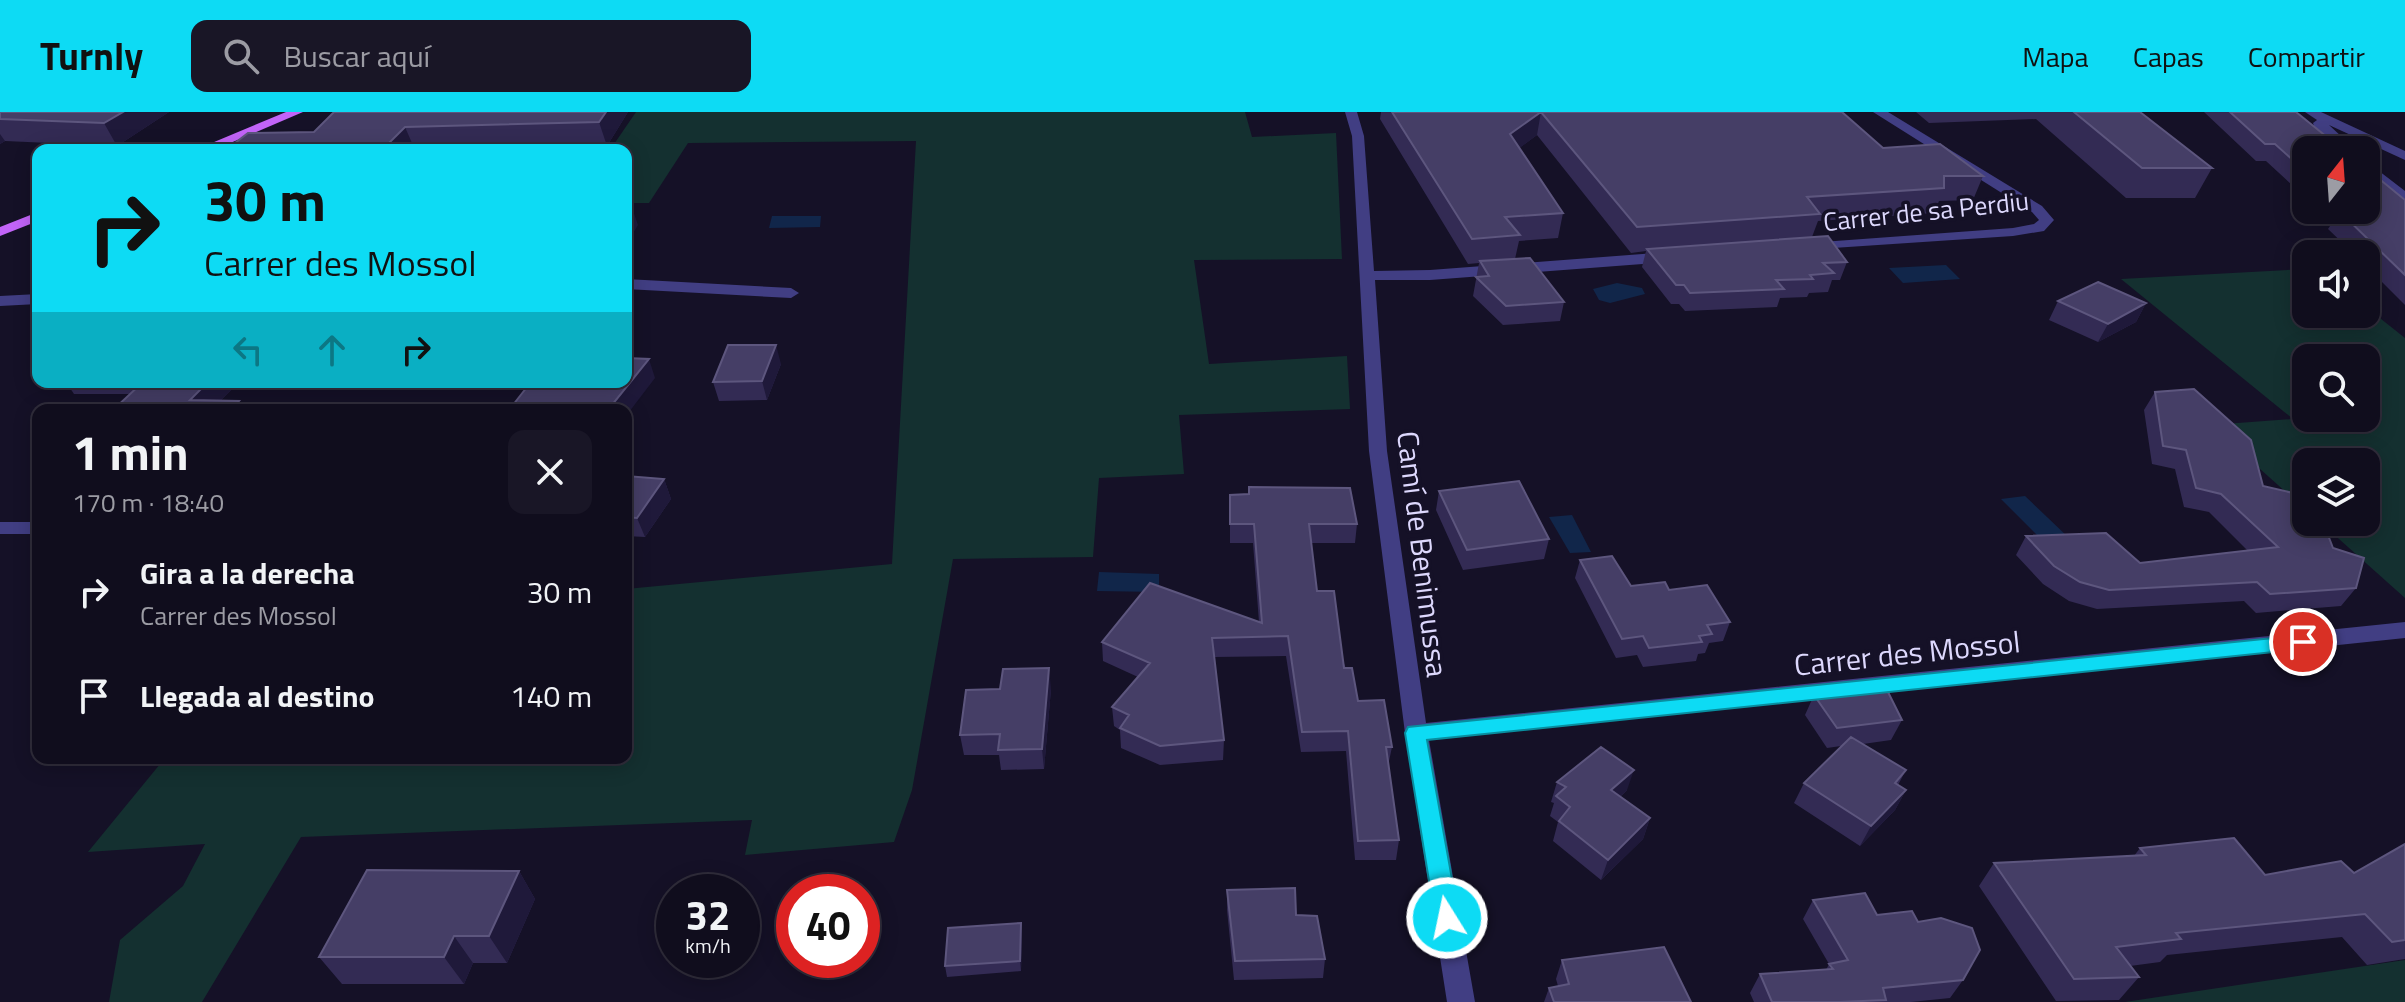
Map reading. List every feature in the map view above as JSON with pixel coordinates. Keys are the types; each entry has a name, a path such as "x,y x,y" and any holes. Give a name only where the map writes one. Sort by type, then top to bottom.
{"main road":[{"path":"217,144 297,112"},
{"path":"0,232 32,219"}],"street":[{"name":"Camí de Benimussa","path":"1351,112 1358,136 1378,451 1416,733 1461,1002"},
{"name":"Carrer de sa Perdiu","path":"1792,248 2013,232 2039,228 2047,220 2037,209 1879,112"},
{"path":"2311,112 2405,156"},
{"path":"2326,120 2319,123 2333,136"},
{"path":"2380,177 2405,198"},
{"path":"1368,276 1430,275 1682,256"},
{"path":"632,284 791,293"},
{"path":"0,301 32,299"},
{"path":"0,528 32,528"},
{"name":"Carrer des Mossol","path":"1416,733 2405,630"}],"green space":[{"path":"636,112 1245,112 1252,137 1336,133 1342,259 1194,260 1209,364 1347,356 1350,409 1179,415 1184,474 1099,478 1093,557 953,559 912,790 894,842 745,855 752,820 301,837 202,1002 109,1002 120,940 183,886 205,844 88,852 160,764 632,764 632,588 892,564 916,141 688,143 649,203 632,203 632,144 614,144"},
{"path":"2292,270 2292,328 2380,328 2380,318 2405,338 2405,598 2336,536 2380,536 2380,448 2292,448 2292,497 2211,425 2292,419 2292,432 2380,432 2380,344 2292,344 2292,418 2121,279"},
{"path":"2405,960 2405,1002 2125,1002"}],"water":[{"path":"772,216 821,216 820,227 769,228"},
{"path":"1946,265 1960,279 1903,283 1889,268"},
{"path":"1617,283 1642,288 1645,294 1610,303 1599,300 1593,289"},
{"path":"2025,496 2069,538 2044,542 2001,499"},
{"path":"1572,515 1591,552 1570,553 1549,517"},
{"path":"1099,572 1159,574 1159,592 1097,591"}],"building":[{"path":"0,112 123,112 104,123 0,119"},
{"path":"334,112 606,112 599,122 405,127 388,144 234,144 248,133 314,132"},
{"path":"1392,112 1541,112 1510,134 1563,213 1505,217 1520,235 1472,239"},
{"path":"1541,112 1842,112 1883,148 1940,144 1983,176 1944,176 1944,188 1807,197 1820,214 1637,227"},
{"path":"2074,112 2140,112 2212,168 2142,168"},
{"path":"2230,112 2296,112 2326,136 2292,136 2292,159 2275,144 2265,144"},
{"path":"2380,179 2405,200 2405,275 2380,251 2380,240 2369,240 2352,224 2380,224"},
{"path":"1828,236 1847,262 1823,263 1834,273 1810,275 1813,279 1776,280 1784,289 1690,293 1684,285 1676,285 1647,249"},
{"path":"1530,258 1564,302 1506,306 1476,277 1489,276 1480,261"},
{"path":"2098,282 2146,303 2108,324 2058,301"},
{"path":"728,345 776,345 762,381 713,382"},
{"path":"632,358 649,359 632,380"},
{"path":"137,388 201,389 190,400 239,401 236,404 119,404"},
{"path":"526,388 626,388 613,404 514,404"},
{"path":"2194,389 2251,440 2263,486 2292,493 2292,536 2328,536 2333,548 2364,558 2356,588 2270,594 2257,582 2109,590 2080,582 2054,566 2026,536 2106,533 2140,563 2278,547 2221,494 2196,488 2186,450 2163,446 2155,392"},
{"path":"632,476 664,479 637,518 632,518"},
{"path":"1519,481 1549,539 1467,550 1439,491"},
{"path":"1249,487 1350,488 1357,524 1309,524 1317,591 1334,591 1344,668 1352,668 1358,701 1384,700 1392,747 1386,747 1399,840 1358,841 1348,731 1302,732 1288,636 1212,638 1224,740 1160,746 1120,728 1129,715 1112,707 1150,663 1102,642 1150,583 1262,623 1254,524 1230,524 1230,495 1249,494"},
{"path":"1612,556 1631,586 1665,582 1669,590 1707,585 1730,622 1707,625 1712,634 1699,636 1702,642 1649,648 1643,636 1622,639 1580,560"},
{"path":"1049,668 1042,749 998,750 1000,734 960,735 966,690 1000,689 1003,669"},
{"path":"1885,686 1902,720 1837,728 1814,695"},
{"path":"1851,737 1906,770 1895,783 1906,790 1871,826 1804,783"},
{"path":"1601,747 1634,770 1611,790 1650,818 1608,860 1559,821 1570,807 1556,796 1566,787 1557,782"},
{"path":"2234,838 2265,875 2341,861 2354,873 2405,844 2405,940 2392,942 2365,914 2176,933 2181,939 2116,947 2139,977 2074,979 1994,863 2146,855 2140,848"},
{"path":"367,870 519,871 489,936 454,936 444,957 319,957"},
{"path":"1295,888 1296,915 1317,916 1325,959 1235,961 1227,890"},
{"path":"1865,893 1877,915 1912,911 1918,922 1941,918 1972,928 1980,950 1963,980 1883,988 1886,1000 1772,1002 1760,974 1833,969 1829,964 1848,960 1813,900"},
{"path":"1021,923 1020,961 945,966 948,928"},
{"path":"1664,947 1691,1002 1554,1002 1549,988 1569,984 1562,960"}],"route":[{"path":"1447,918 1416,733 2303,642"}]}
